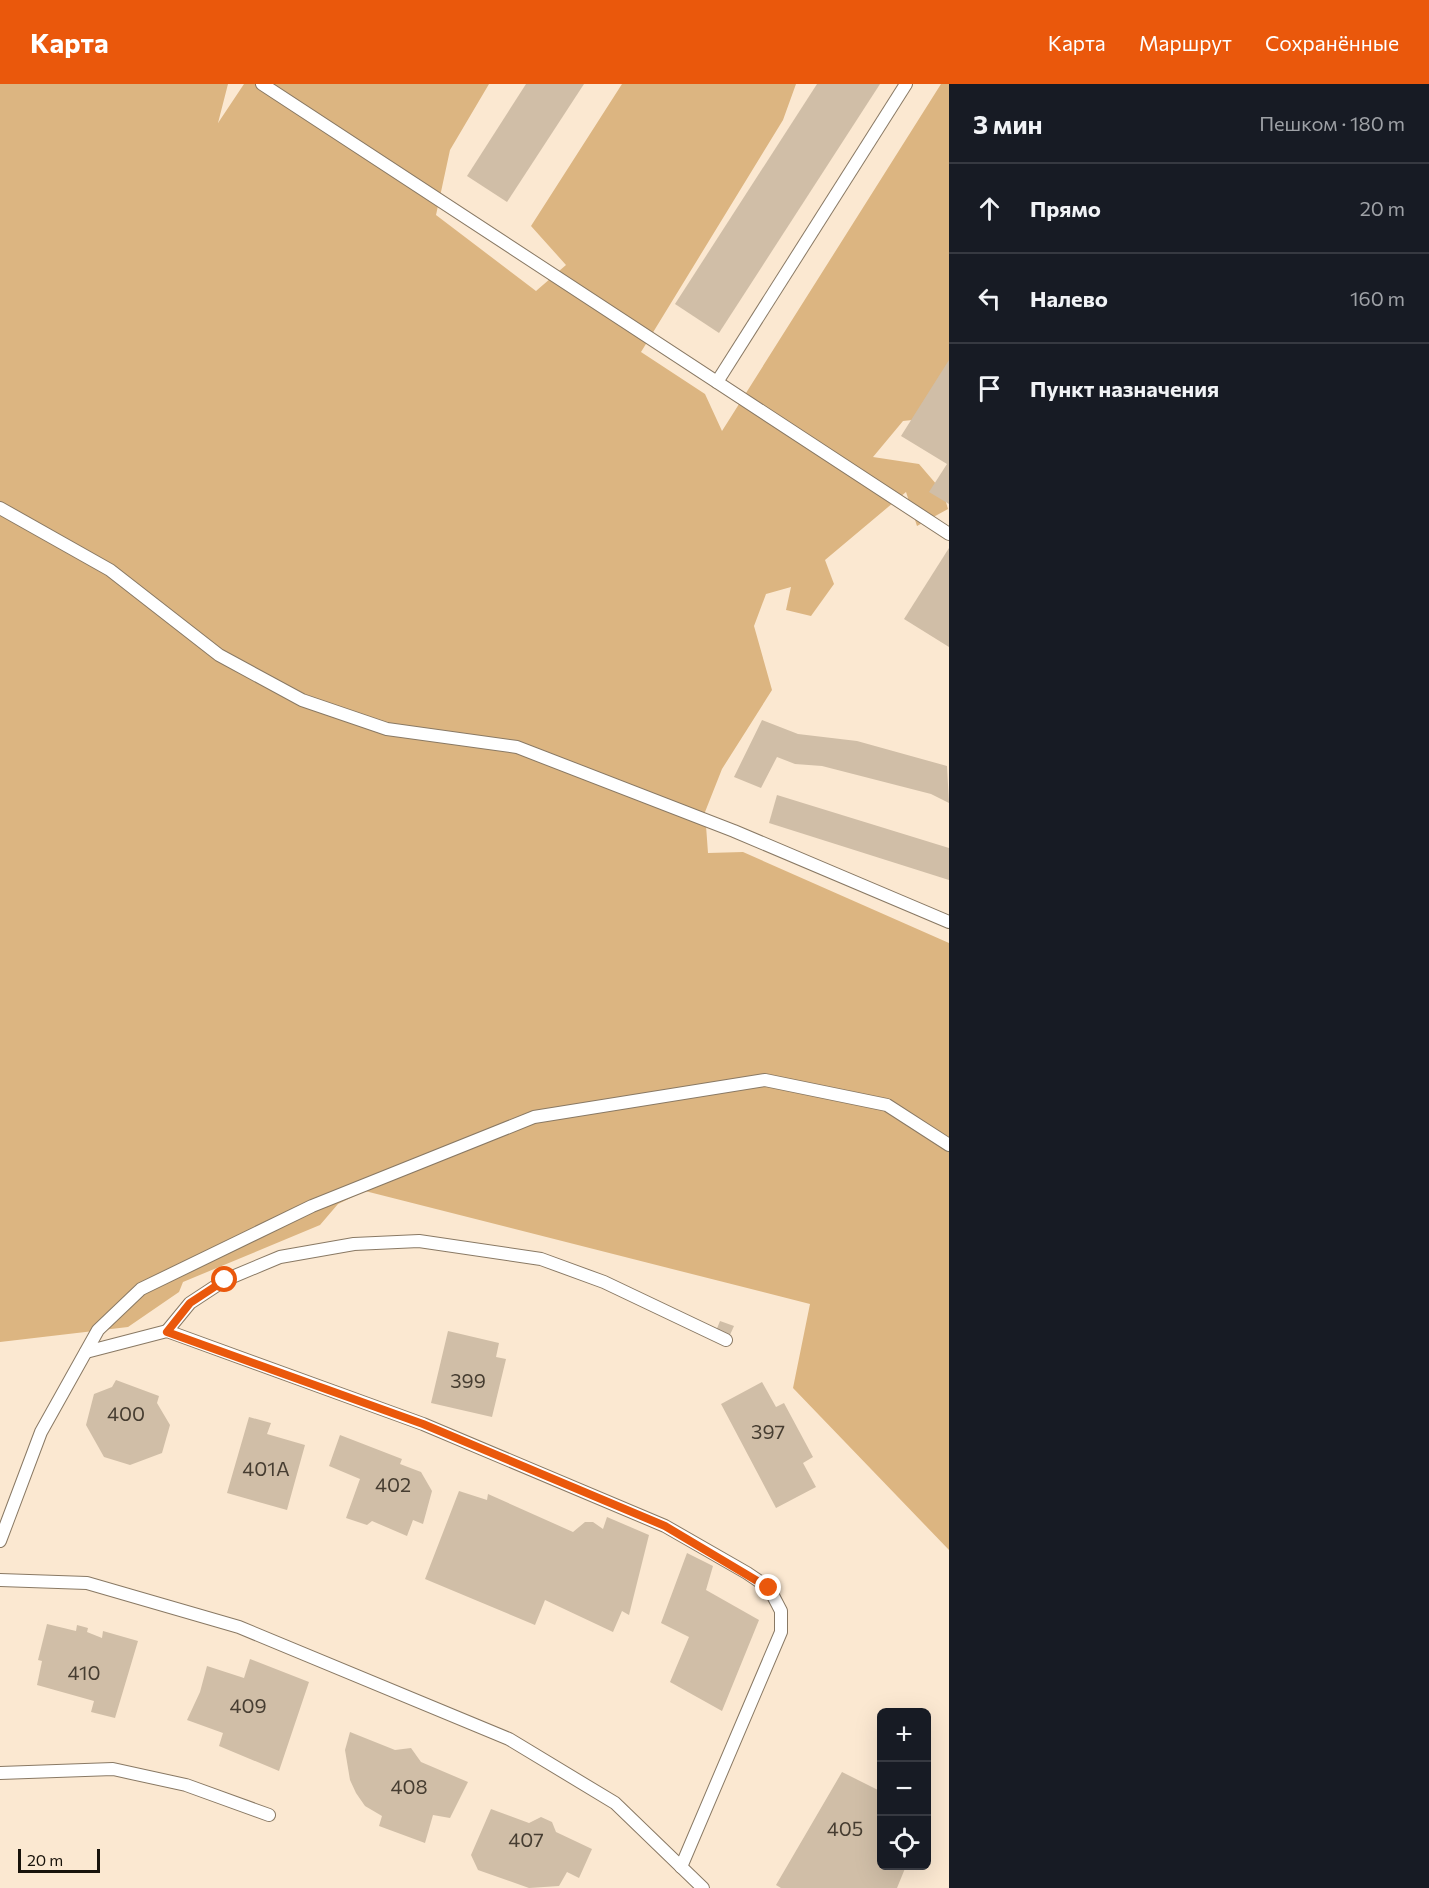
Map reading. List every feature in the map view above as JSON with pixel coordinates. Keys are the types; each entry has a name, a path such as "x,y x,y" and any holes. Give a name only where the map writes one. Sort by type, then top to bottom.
{"lane":[{"path":"262,84 949,534"},
{"path":"717,382 906,84"},
{"path":"0,508 110,570 219,655 302,699 387,729 517,747 734,831 949,922"},
{"path":"0,1541 41,1432 98,1330 141,1289 312,1206 534,1117 765,1080 887,1105 949,1144"},
{"path":"167,1332 190,1303 225,1280 280,1257 354,1244 419,1241 541,1260 604,1282 726,1340"},
{"path":"87,1352 167,1332 423,1424 665,1526 769,1588 782,1611 782,1632 681,1867"},
{"path":"0,1580 87,1583 239,1627 498,1734 615,1803 703,1888"},
{"path":"0,1773 113,1769 186,1785 269,1815"}],"shaded area":[{"path":"0,84 228,84 218,123 244,84 489,84 450,150 436,215 536,291 566,265 531,226 622,84 796,84 783,120 641,352 705,394 722,431 941,84 949,84 949,416 903,421 873,457 919,464 943,492 948,509 917,526 906,492 825,560 834,584 811,616 786,610 791,587 766,594 754,626 772,690 722,769 705,812 708,853 743,852 949,943 949,1550 793,1388 810,1304 365,1191 338,1204 320,1225 183,1282 179,1292 128,1327 0,1342"}],"building":[{"path":"526,84 584,84 507,202 467,176"},
{"path":"817,84 880,84 719,333 675,304"},
{"path":"949,360 949,504 929,492 947,464 901,436"},
{"path":"949,548 949,647 904,619"},
{"path":"762,720 798,734 857,741 947,766 949,803 931,794 822,766 795,764 777,757 761,788 734,777"},
{"path":"777,795 949,848 949,880 769,823"},
{"path":"720,1321 734,1326 729,1337 716,1331"},
{"path":"448,1331 499,1343 496,1357 506,1359 492,1417 431,1403"},
{"path":"116,1380 159,1396 157,1403 170,1425 162,1453 130,1465 104,1457 86,1425 94,1394 112,1387"},
{"path":"762,1382 776,1407 784,1403 813,1457 803,1463 816,1487 776,1508 721,1404"},
{"path":"249,1417 271,1423 267,1434 305,1445 287,1510 227,1493"},
{"path":"340,1435 402,1459 400,1464 421,1472 432,1491 423,1524 413,1520 407,1536 372,1521 367,1525 346,1518 360,1479 329,1466"},
{"path":"459,1491 487,1500 488,1494 573,1532 585,1522 593,1522 603,1529 607,1517 649,1535 629,1615 622,1611 613,1632 545,1600 535,1625 425,1579"},
{"path":"687,1553 713,1566 706,1590 759,1620 722,1711 670,1682 689,1637 661,1623"},
{"path":"47,1624 76,1631 77,1625 88,1628 87,1632 102,1638 103,1631 138,1641 115,1718 91,1712 94,1701 37,1685 42,1661 38,1660"},
{"path":"250,1659 309,1682 279,1771 219,1746 223,1733 187,1720 200,1692 207,1666 244,1678"},
{"path":"350,1732 395,1750 411,1748 421,1762 468,1782 450,1818 433,1815 425,1843 379,1826 382,1816 365,1806 356,1793 350,1780 345,1750"},
{"path":"842,1772 877,1790 877,1870 904,1870 897,1888 781,1888 776,1885"},
{"path":"491,1809 529,1823 541,1817 552,1822 556,1832 592,1849 579,1878 567,1872 559,1886 529,1888 478,1870 471,1855"}],"route":[{"path":"225,1280 190,1303 167,1332 423,1424 665,1526 769,1588"}]}
